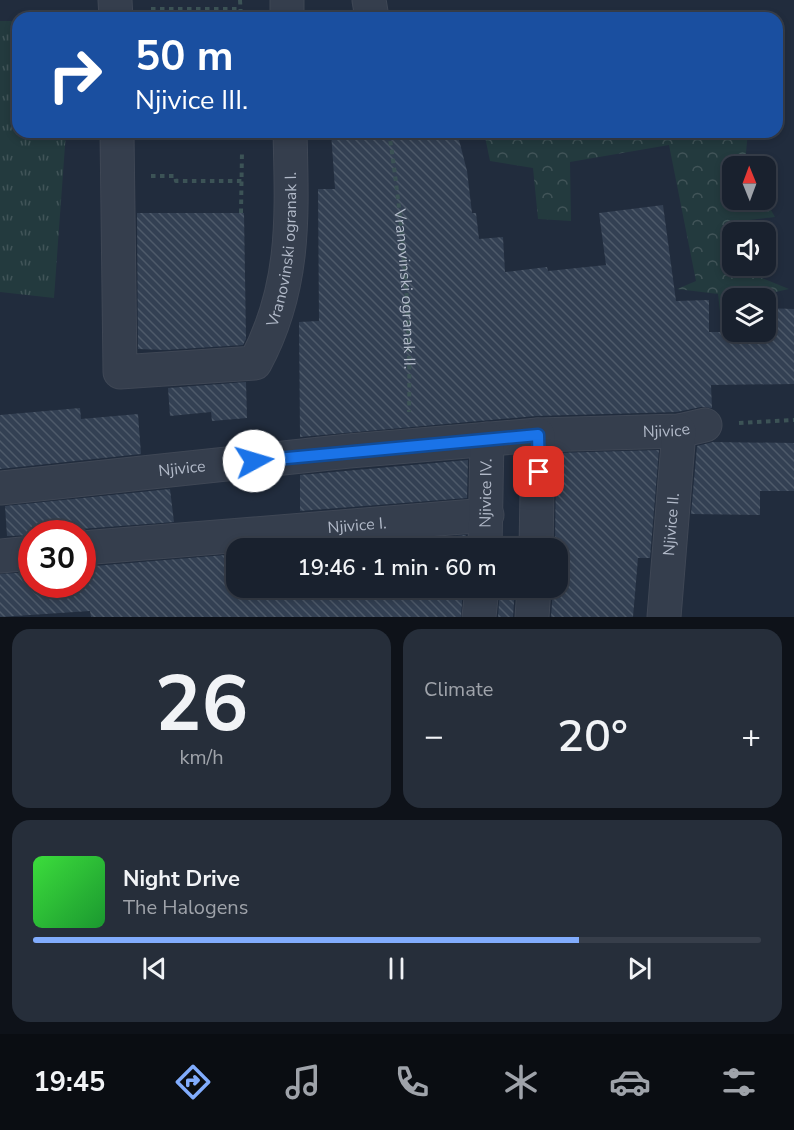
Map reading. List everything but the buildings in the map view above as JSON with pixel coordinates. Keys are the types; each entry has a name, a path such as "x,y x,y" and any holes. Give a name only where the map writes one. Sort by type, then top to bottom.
{"street":[{"name":"Vranovinski ogranak I.","path":"117,138 120,372 255,363 278,316 288,269 292,217 290,138"},
{"name":"Njivice","path":"0,488 487,439 692,428"},
{"name":"Njivice II.","path":"664,617 692,428"},
{"path":"536,538 538,435"},
{"name":"Njivice IV.","path":"486,538 488,514 487,439"},
{"name":"Njivice I.","path":"96,547 488,514"},
{"path":"0,556 18,554"},
{"path":"479,617 481,598"},
{"path":"532,617 533,598"}],"path":[{"path":"240,0 240,12"},
{"path":"147,9 240,9"},
{"name":"Vranovinski ogranak II.","path":"390,138 407,272 410,349 408,447"},
{"path":"241,213 242,151"},
{"path":"147,176 175,176 176,181 242,181"},
{"name":"Njivice","path":"692,428 794,420"}],"green space":[{"path":"0,21 12,21 12,138 66,138 54,298 0,292"},
{"path":"485,138 747,138 746,156 722,156 722,210 771,210 775,217 722,222 722,276 757,276 789,289 776,292 776,288 722,288 722,329 718,294 677,289 696,281 669,145 570,162 571,221 538,219 533,168 490,161"},
{"path":"723,342 747,342 745,381 724,347"}],"route":[{"path":"254,461 538,435 539,472"}]}
